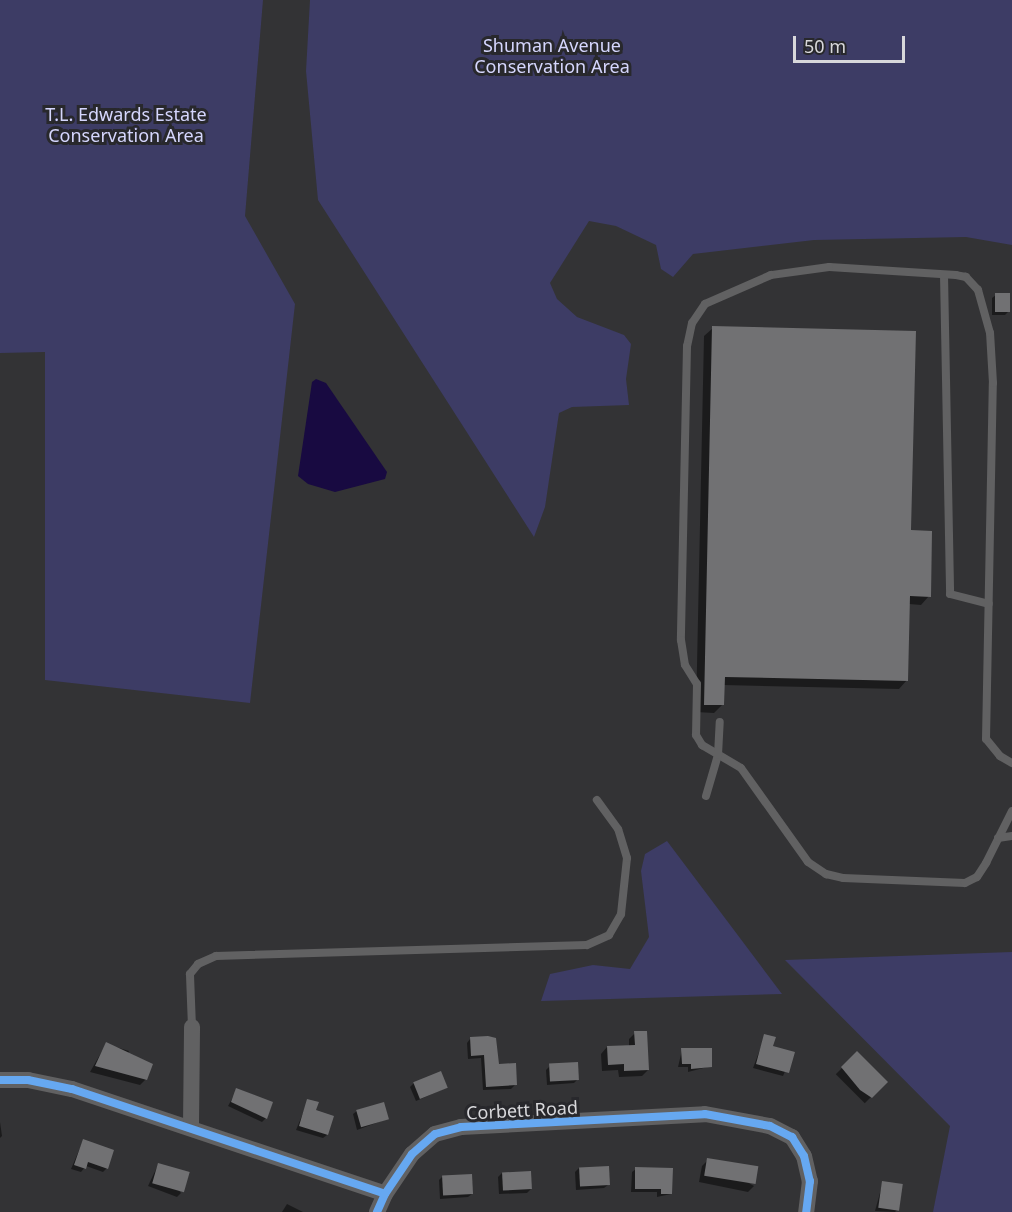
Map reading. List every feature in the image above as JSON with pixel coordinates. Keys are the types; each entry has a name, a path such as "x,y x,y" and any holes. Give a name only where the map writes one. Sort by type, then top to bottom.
{"street":[{"path":"190,1126 192,1027"},
{"path":"0,1080 48,1083 190,1126 385,1194"},
{"name":"Corbett Road","path":"377,1212 385,1194 412,1154 435,1134 461,1127 705,1114 744,1119 792,1137 804,1156 810,1181 806,1212"}],"lane":[{"path":"1012,763 999,756 986,739 993,383 990,333 978,290 966,277 829,267 771,275 705,304 692,323 687,346 681,640 685,665 697,684 696,735 702,745 741,768 808,862 826,874 965,883 977,877 1012,811"},
{"path":"944,275 950,594 961,600 989,604"},
{"path":"706,795 718,755 720,722"},
{"path":"192,1027 190,974 198,964 216,956 587,945 609,935 621,914 627,858 618,829 597,800"},
{"path":"998,838 1012,836"}],"green space":[{"name":"T.L. Edwards Estate Conservation Area","path":"0,0 263,0 245,216 295,304 250,703 45,680 45,352 0,353"},
{"name":"Shuman Avenue Conservation Area","path":"310,0 1012,0 1012,245 966,237 814,240 693,254 673,277 661,269 656,245 616,226 589,221 550,283 557,299 577,317 624,335 631,344 626,379 629,405 572,407 559,413 545,507 534,537 318,200 306,71"},
{"path":"667,841 782,994 541,1001 550,974 593,965 630,969 649,937 641,871 645,854"},
{"path":"1012,952 1012,1212 933,1212 950,1126 785,960"}],"shaded area":[{"path":"316,379 326,383 387,472 385,479 335,492 308,484 298,476 312,382"}],"building":[{"path":"995,293 1010,293 1010,312 995,312"},
{"path":"712,326 916,331 911,530 932,531 931,597 910,596 908,681 725,677 724,705 704,705"},
{"path":"634,1031 647,1031 649,1070 624,1071 624,1064 608,1065 607,1046 635,1045"},
{"path":"764,1034 776,1037 773,1046 795,1052 789,1073 756,1064"},
{"path":"470,1037 496,1038 499,1064 516,1063 517,1085 486,1087 484,1055 471,1056"},
{"path":"106,1042 153,1064 147,1080 95,1066"},
{"path":"681,1048 712,1048 712,1067 691,1069 691,1064 682,1064"},
{"path":"857,1051 888,1082 872,1098 860,1090 841,1067"},
{"path":"578,1062 579,1080 550,1081 549,1064"},
{"path":"441,1071 448,1088 420,1099 413,1082"},
{"path":"236,1088 273,1102 267,1119 231,1102"},
{"path":"307,1099 319,1102 316,1110 334,1116 328,1135 299,1126"},
{"path":"384,1102 389,1119 361,1127 356,1110"},
{"path":"83,1139 114,1150 108,1169 88,1162 86,1169 74,1165"},
{"path":"707,1158 758,1166 756,1184 704,1176"},
{"path":"158,1163 190,1172 184,1192 152,1183"},
{"path":"609,1166 610,1185 580,1187 579,1168"},
{"path":"635,1167 673,1168 672,1194 661,1194 661,1189 635,1189"},
{"path":"531,1171 532,1189 503,1190 502,1173"},
{"path":"472,1174 473,1194 443,1196 442,1176"},
{"path":"882,1181 903,1184 899,1211 878,1208"}],"cycle path":[{"path":"0,1080 28,1080 72,1089 385,1194"},
{"path":"377,1212 385,1194 412,1154 435,1134 461,1127 705,1114 770,1126 792,1137 804,1156 810,1181 806,1212"}]}
